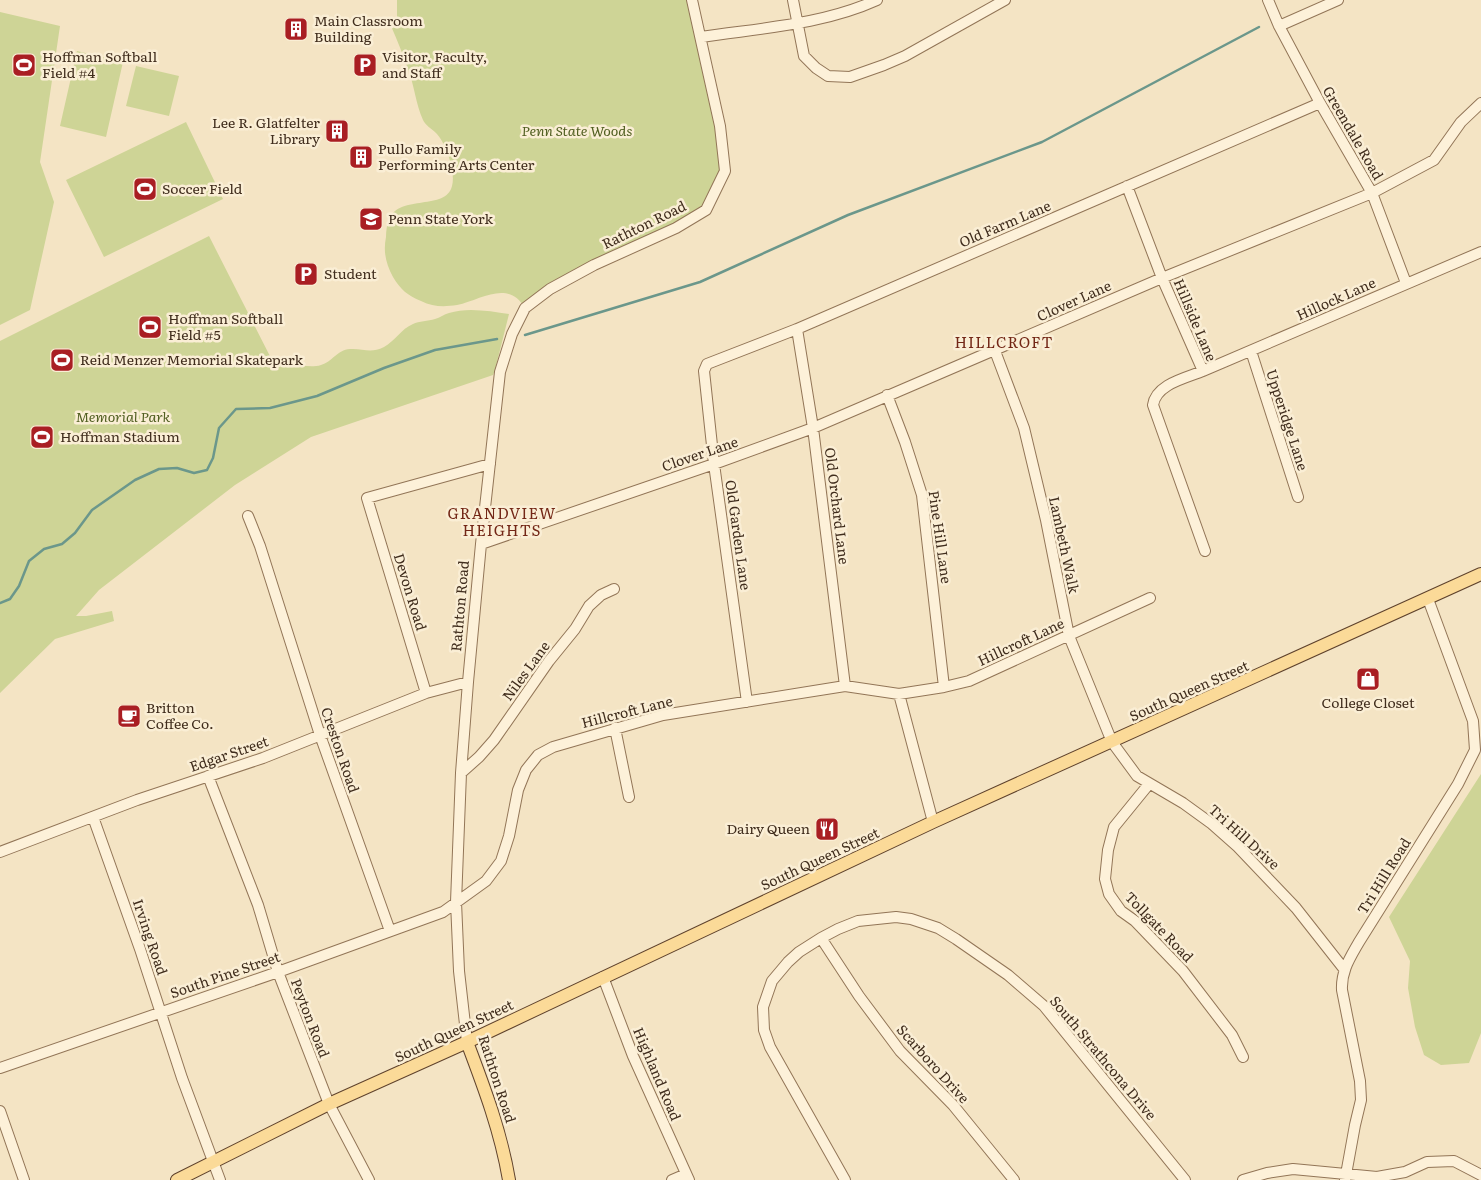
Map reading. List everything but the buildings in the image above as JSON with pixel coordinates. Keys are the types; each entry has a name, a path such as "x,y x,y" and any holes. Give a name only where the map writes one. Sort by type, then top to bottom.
{"main road":[{"name":"South Queen Street","path":"176,1180 329,1104 467,1042 933,822 1481,574"},
{"name":"Rathton Road","path":"467,1042 489,1099 499,1133 509,1180"}],"street":[{"name":"Rathton Road","path":"467,1042 456,902 461,773 481,544 500,372 512,334 525,308 558,285 676,228 706,210 725,170 720,126 692,0"},
{"path":"793,0 804,56 816,68 828,76 850,77 905,56 1005,0"},
{"path":"701,37 837,15 877,0"},
{"name":"Greendale Road","path":"1268,0 1279,26 1320,103 1372,193 1406,283"},
{"path":"1279,26 1338,0"},
{"name":"Old Farm Lane","path":"704,371 707,364 713,361 797,329 1320,103"},
{"name":"Clover Lane","path":"481,544 813,428 1162,278 1372,193 1434,160 1461,122 1481,103"},
{"name":"Hillside Lane","path":"1127,186 1162,278 1203,371 1161,389 1154,398 1153,405 1205,551"},
{"name":"Hillock Lane","path":"1203,371 1481,252"},
{"name":"Old Orchard Lane","path":"797,329 813,428 845,686"},
{"name":"Lambeth Walk","path":"995,351 1024,428 1046,520 1068,636 1112,742"},
{"name":"Upperidge Lane","path":"1251,351 1298,497"},
{"name":"Old Garden Lane","path":"704,371 714,464 747,702"},
{"name":"Pine Hill Lane","path":"887,395 922,495 944,687"},
{"name":"Devon Road","path":"426,693 367,498 490,464"},
{"name":"Creston Road","path":"248,516 260,546 320,735 390,931"},
{"name":"Niles Lane","path":"461,773 494,740 549,661 575,629 589,606 601,595 614,589"},
{"name":"Hillcroft Lane","path":"456,902 486,881 501,861 518,790 526,770 538,755 553,746 663,715 845,686 899,694 969,681 1150,598"},
{"name":"Tri Hill Road","path":"1345,1177 1362,1100 1360,1080 1342,990 1344,969 1478,750 1473,721 1428,599"},
{"name":"Edgar Street","path":"0,852 93,817 263,758 426,693 468,682"},
{"path":"899,694 933,822"},
{"path":"615,728 629,797"},
{"name":"Tri Hill Drive","path":"1112,742 1133,771 1148,784 1183,803 1212,824 1238,847 1296,908 1344,969"},
{"name":"Peyton Road","path":"208,776 258,905 278,972 329,1104 369,1180"},
{"name":"Tollgate Road","path":"1148,784 1114,827 1108,850 1104,879 1109,894 1121,911 1135,921 1183,971 1232,1035 1244,1057"},
{"name":"Irving Road","path":"93,817 140,949 182,1078 220,1180"},
{"name":"South Pine Street","path":"0,1068 278,972 443,912 456,902"},
{"name":"South Strathcona Drive","path":"845,1180 770,1047 764,1030 763,1007 772,981 799,952 838,928 858,921 896,917 911,919 938,928 1008,975 1044,1006 1185,1180"},
{"name":"Scarboro Drive","path":"821,938 859,996 900,1051 953,1105 1014,1180"},
{"name":"Highland Road","path":"603,977 633,1056 687,1177"},
{"path":"0,1111 24,1180"},
{"path":"1243,1180 1293,1168 1345,1177 1377,1177 1405,1172 1428,1162 1454,1161 1481,1175"},
{"path":"672,1180 687,1177"}],"green space":[{"name":"Penn State Woods","path":"397,0 692,0 725,171 706,210 525,308 518,299 502,293 457,305 443,306 425,303 408,294 396,281 387,263 385,248 389,219 395,211 403,207 432,201 448,194 452,186 453,173 440,138 423,120 410,75 391,26 397,17"},
{"path":"0,12 60,26 40,162 54,202 30,310 0,325"},
{"path":"77,51 123,62 106,137 60,126"},
{"path":"136,66 179,76 169,116 126,106"},
{"name":"Soccer Field","path":"186,122 223,199 104,257 66,180"},
{"name":"Memorial Park","path":"209,236 276,368 288,364 321,365 345,350 350,349 379,349 415,323 456,311 479,310 509,314 493,375 311,437 235,485 99,590 76,616 112,611 114,621 55,639 0,693 0,341"},
{"path":"1481,774 1481,1033 1469,1063 1441,1065 1424,1055 1415,1027 1408,988 1410,961 1389,917"}],"waterway":[{"path":"525,335 700,282 848,215 1042,142 1259,27"},
{"path":"0,603 10,599 19,586 29,561 44,549 62,544 75,533 92,510 135,480 159,469 177,468 194,473 207,470 213,458 219,428 236,409 270,408 317,396 384,368 435,350 497,339"}],"place":[{"name":"Main Classroom Building","path":"296,29"},
{"name":"Hoffman Softball Field #4","path":"24,65"},
{"name":"Visitor, Faculty, and Staff","path":"365,65"},
{"name":"Lee R. Glatfelter Library","path":"337,131"},
{"name":"Pullo Family Performing Arts Center","path":"361,157"},
{"name":"Soccer Field","path":"145,189"},
{"name":"Penn State York","path":"371,219"},
{"name":"Student","path":"306,274"},
{"name":"Hoffman Softball Field #5","path":"150,327"},
{"name":"Reid Menzer Memorial Skatepark","path":"62,360"},
{"name":"Hoffman Stadium","path":"42,437"},
{"name":"College Closet","path":"1368,679"},
{"name":"Britton Coffee Co.","path":"129,716"},
{"name":"Dairy Queen","path":"827,829"}],"district":[{"name":"HILLCROFT","path":"1004,343"},
{"name":"GRANDVIEW HEIGHTS","path":"502,522"}]}
